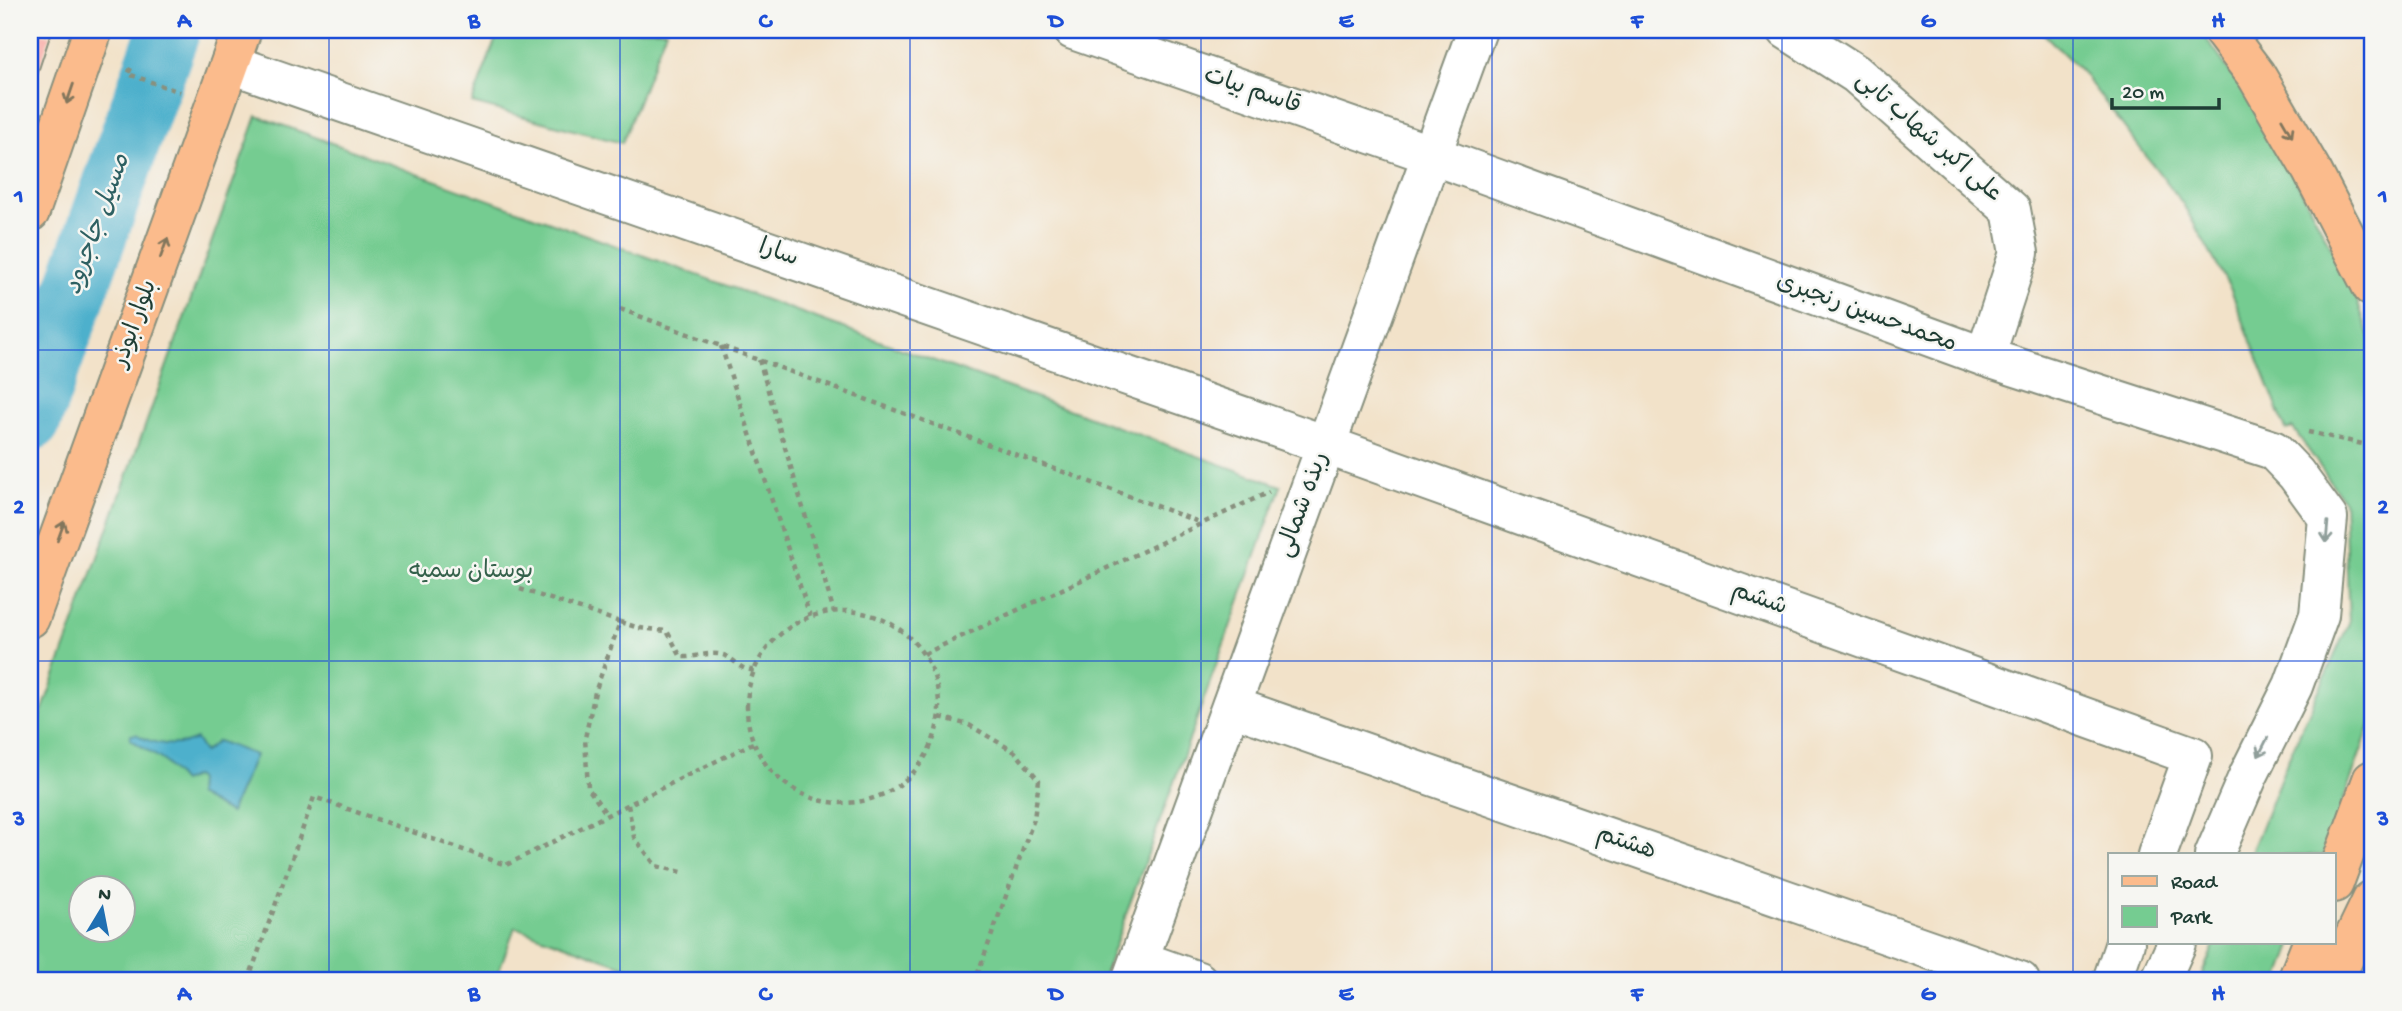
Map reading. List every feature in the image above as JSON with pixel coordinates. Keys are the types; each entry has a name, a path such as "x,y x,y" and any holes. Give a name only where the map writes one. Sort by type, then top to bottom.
{"main road":[{"path":"30,212 93,30"},
{"path":"2222,30 2256,75 2312,171 2372,287"},
{"name":"بلوار ابوذر","path":"30,618 236,47"},
{"path":"2336,878 2372,780"},
{"path":"2333,981 2372,900"},
{"path":"2297,981 2312,944"}],"street":[{"name":"قاسم بیات","path":"1073,30 1432,155"},
{"name":"ربذه شمالی","path":"1135,971 1477,30"},
{"name":"علی اکبر شهاب تابی","path":"1787,30 1856,74 2011,211 2019,253 1985,357"},
{"name":"سارا","path":"236,47 1326,444"},
{"name":"محمدحسین رنجبری","path":"1432,155 1985,357 2273,450 2296,474 2328,518 2319,615 2293,686 2249,774 2215,853"},
{"name":"ششم","path":"1326,444 2193,755 2158,853"},
{"name":"هشتم","path":"1231,706 2020,981"},
{"path":"2112,981 2125,944"},
{"path":"2161,981 2177,944"},
{"path":"1135,971 1198,981"}],"path":[{"path":"131,68 128,74 176,91"},
{"path":"620,309 1202,523"},
{"path":"721,346 810,616"},
{"path":"758,359 834,612"},
{"path":"2306,431 2372,446"},
{"path":"924,654 1270,492"},
{"path":"520,589 639,628 667,631 681,657 695,658 703,653 715,653 729,657 738,666 755,670"},
{"path":"834,612 872,615 901,630 924,654 938,685 940,717 931,749 911,776 884,795 852,804 821,801 793,790 769,769 753,743 747,713 749,682 762,654 783,631 810,616 834,612"},
{"path":"607,815 589,788 584,738 594,692 620,622"},
{"path":"940,717 969,725 1015,752 1039,780 1034,819 975,981"},
{"path":"248,981 314,797 506,865 753,743"},
{"path":"628,805 634,836 656,866 686,873"}],"green space":[{"path":"499,30 666,30 622,143 472,103"},
{"path":"2040,30 2200,30 2264,119 2353,289 2372,343 2372,720 2325,853 2251,853 2289,757 2349,623 2344,501 2293,428 2286,430 2231,290 2183,204 2081,71"},
{"name":"بوستان سمیه","path":"257,116 1281,486 1102,981 665,981 515,927 495,981 30,981 30,745"},
{"path":"2215,944 2293,944 2279,981 2199,981"}],"water":[{"path":"136,734 150,741 166,744 181,744 196,739 204,752 218,741 255,755 230,813 197,795 198,780 195,776 182,782 164,761 130,739 131,735"}],"building":[{"path":"30,30 50,36 30,96"}],"waterway":[{"name":"مسیل جاجرود","path":"30,420 169,30"}]}
